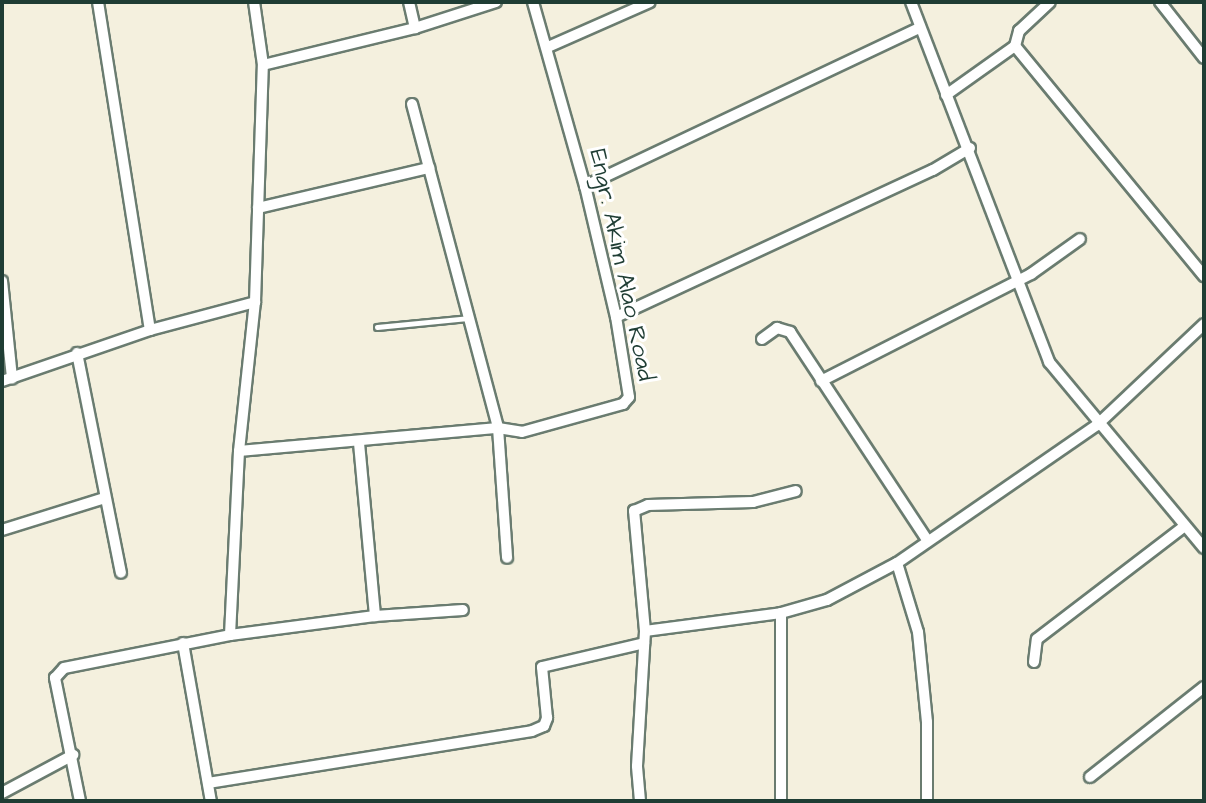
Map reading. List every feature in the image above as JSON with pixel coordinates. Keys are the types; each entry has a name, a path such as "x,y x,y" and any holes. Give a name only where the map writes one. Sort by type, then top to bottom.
{"street":[{"path":"98,2 150,330"},
{"path":"230,635 239,451 256,302 263,65 254,2"},
{"path":"409,2 415,28"},
{"path":"263,65 415,28 496,2"},
{"name":"Engr. Akim Alao Road","path":"239,451 359,443 498,428 522,432 554,427 623,404 630,388 616,317 585,186 548,47 533,2"},
{"path":"548,47 650,2"},
{"path":"911,2 946,95 970,148 1049,362 1097,425 1154,483 1204,548"},
{"path":"946,95 1015,46 1019,31 1050,2"},
{"path":"1160,2 1204,58"},
{"path":"585,186 919,27"},
{"path":"1015,46 1204,276"},
{"path":"412,104 498,428 507,558"},
{"path":"616,317 933,170 970,148"},
{"path":"258,208 429,168"},
{"path":"821,381 1017,281 1080,239"},
{"path":"2,281 7,379 150,330 256,302"},
{"path":"645,631 781,613 827,600 897,563 927,540 1011,488 1097,425 1204,324"},
{"path":"762,339 777,328 785,327 927,540"},
{"path":"77,353 121,573"},
{"path":"359,443 375,616"},
{"path":"640,801 637,766 645,631 632,519 638,507 740,503 796,491"},
{"path":"2,530 105,498"},
{"path":"1034,662 1037,639 1185,526"},
{"path":"897,563 918,632 926,722 926,801"},
{"path":"80,801 73,755 55,678 59,673 183,643 230,635 375,616 463,610"},
{"path":"781,613 781,801"},
{"path":"183,643 211,801"},
{"path":"208,783 532,731 544,726 547,718 542,667 644,643"},
{"path":"1090,777 1204,687"},
{"path":"2,793 73,755"}],"lane":[{"path":"377,327 470,318"}]}
